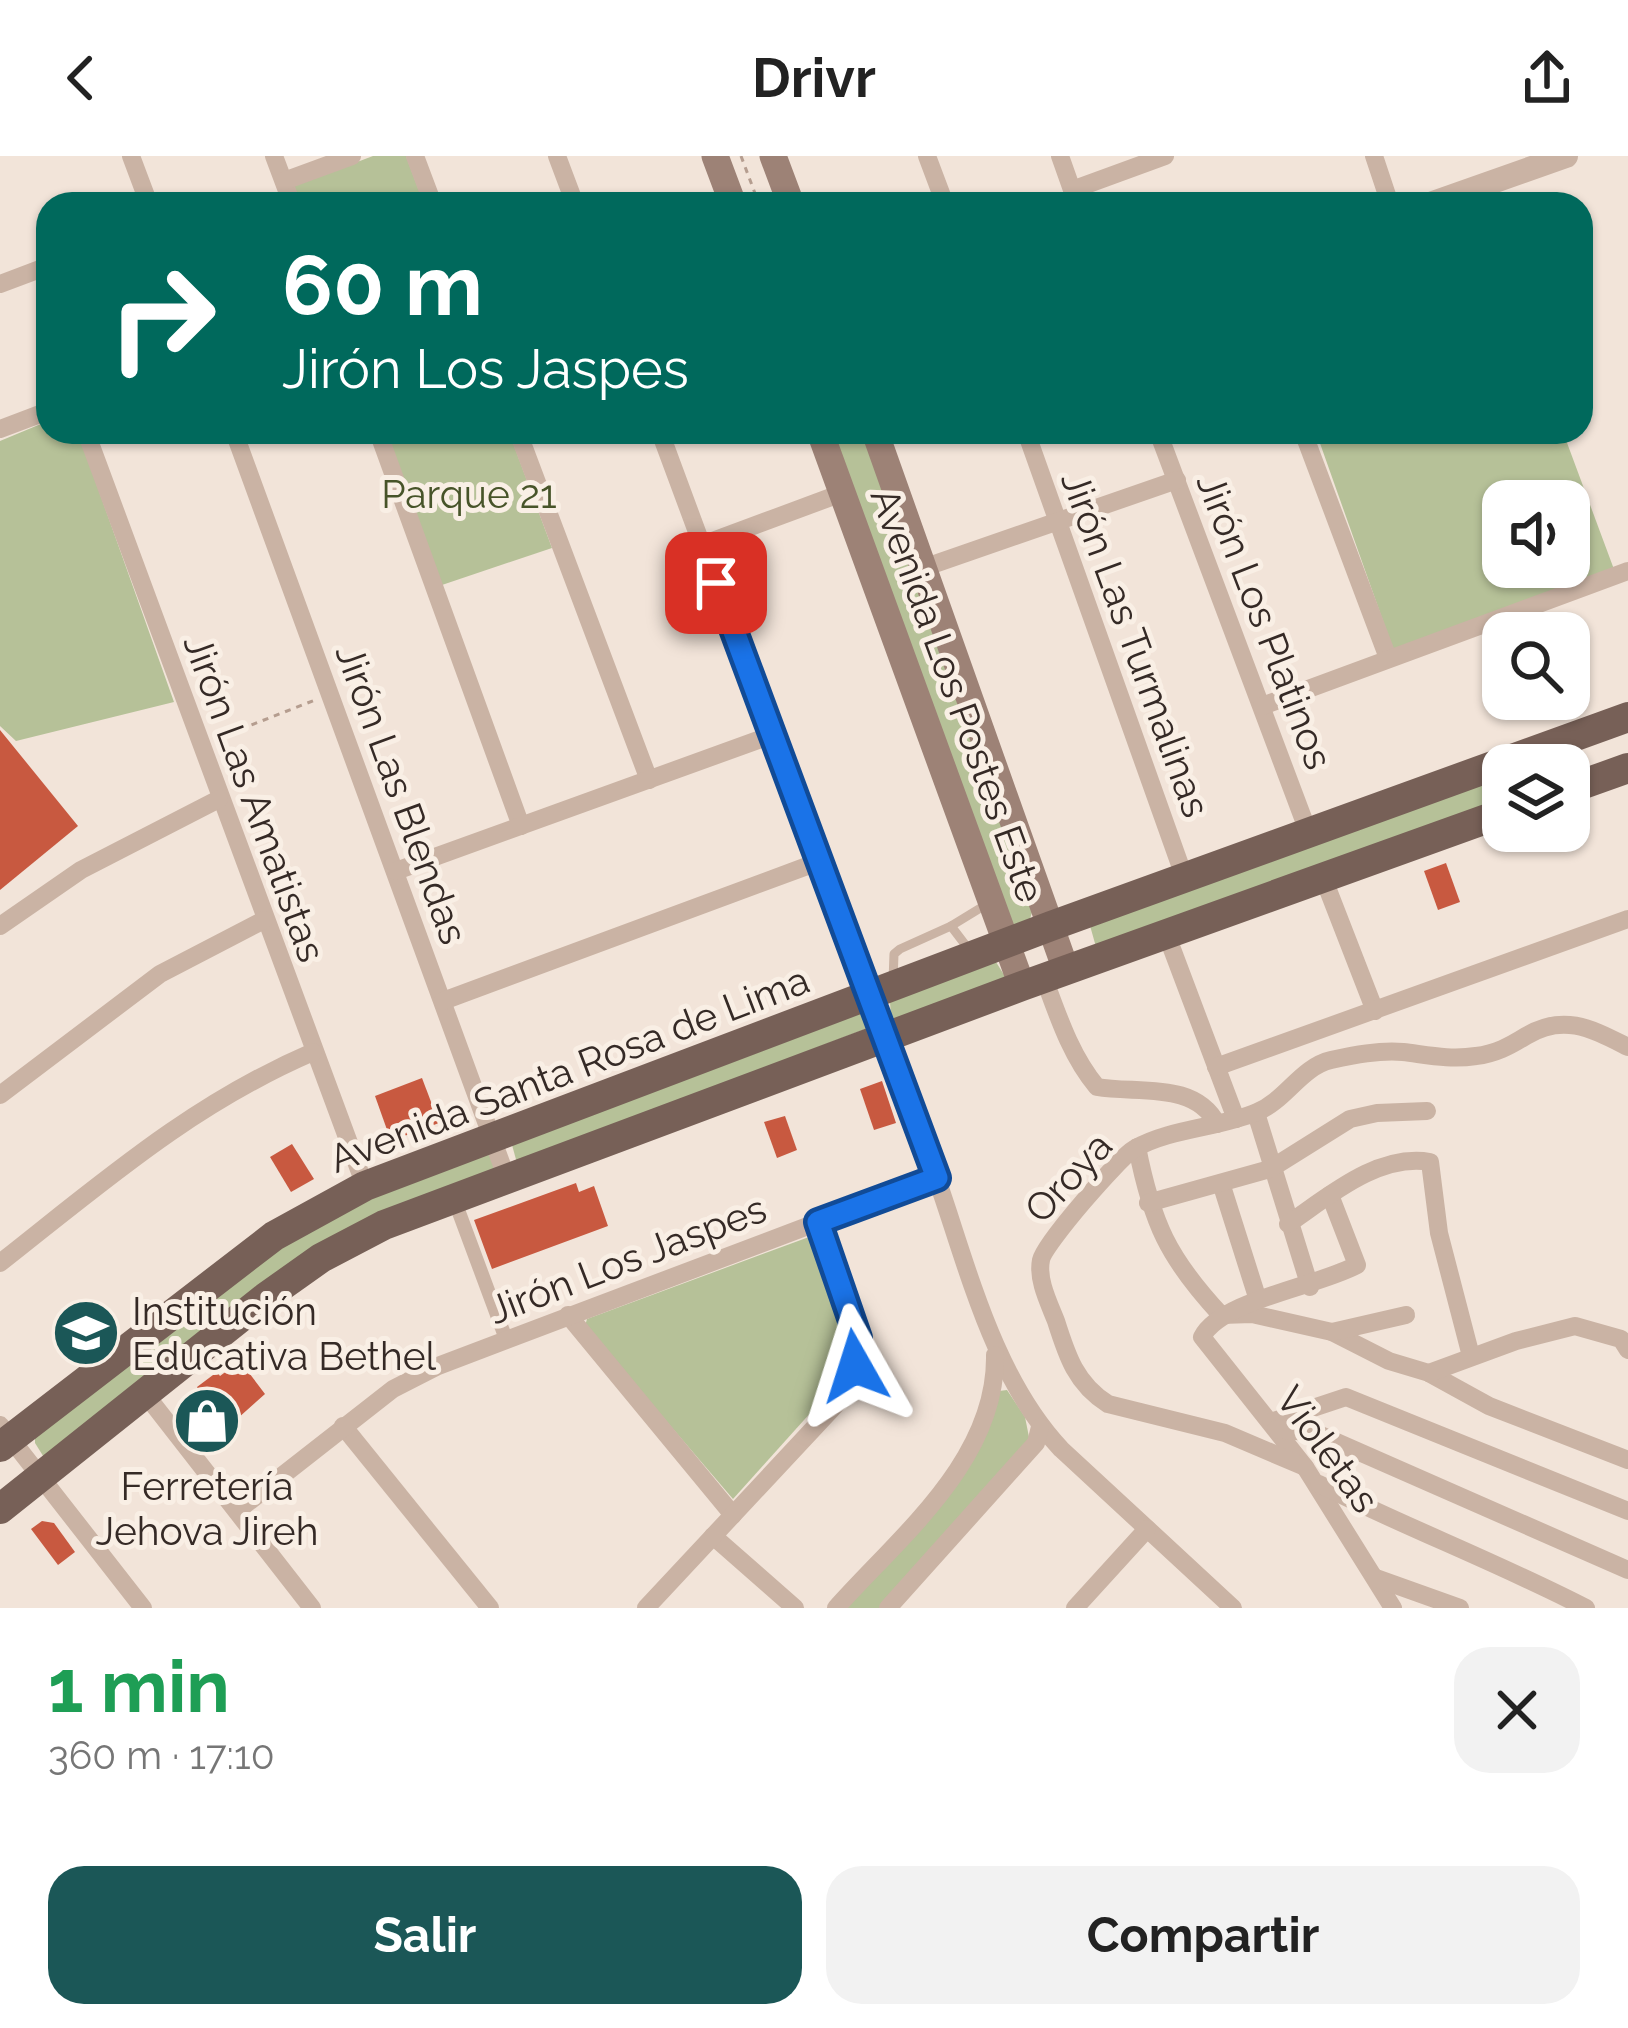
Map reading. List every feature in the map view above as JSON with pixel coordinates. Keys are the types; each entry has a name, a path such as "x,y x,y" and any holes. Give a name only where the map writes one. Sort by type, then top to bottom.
{"main road":[{"path":"773,156 786,192"},
{"path":"724,157 731,192"},
{"name":"Avenida Los Postes Este","path":"824,444 1007,942 1044,978"},
{"name":"Avenida Los Postes Este","path":"878,444 1051,926 1044,978"},
{"name":"Avenida Santa Rosa de Lima","path":"4,1437 260,1246 365,1186 1007,942 1628,718"},
{"path":"1590,782 1628,768"},
{"name":"Avenida Santa Rosa de Lima","path":"0,1509 266,1297 321,1258 385,1225 1166,933 1482,821"}],"street":[{"path":"131,156 144,192"},
{"path":"274,156 288,192"},
{"path":"284,181 352,156"},
{"path":"415,156 428,192"},
{"path":"557,156 570,192"},
{"path":"927,156 940,192"},
{"path":"1060,156 1072,192"},
{"path":"1085,192 1165,156"},
{"path":"1374,156 1386,192"},
{"path":"1457,192 1522,163 1566,156"},
{"path":"0,284 36,270"},
{"path":"0,429 36,416"},
{"name":"Jirón Las Amatistas","path":"90,444 365,1186"},
{"name":"Jirón Las Blendas","path":"238,444 507,1179"},
{"path":"382,444 521,826"},
{"path":"523,444 649,779"},
{"path":"664,444 818,862 881,991 885,1039 994,1344 1040,1427 1233,1608"},
{"name":"Jirón Las Turmalinas","path":"1030,444 1185,879"},
{"name":"Jirón Los Platinos","path":"1163,444 1309,834"},
{"path":"1308,444 1388,658"},
{"path":"923,568 1177,480"},
{"path":"702,545 842,493"},
{"path":"1262,706 1628,572"},
{"path":"396,871 772,735"},
{"path":"0,926 100,859 219,799"},
{"path":"443,1001 818,862"},
{"path":"1323,878 1375,1011"},
{"path":"1216,1067 1628,919"},
{"path":"0,1094 160,974 264,920"},
{"path":"1166,933 1216,1067 1226,1121"},
{"path":"1044,978 1062,1027 1084,1072 1097,1087 1187,1095 1226,1121"},
{"name":"Oroya","path":"1310,1474 1225,1433 1108,1404 1076,1374 1040,1275 1041,1260 1056,1232 1119,1160 1137,1147 1256,1113 1281,1099 1323,1061 1383,1052 1437,1058 1484,1055 1557,1022 1574,1022 1628,1047"},
{"path":"0,1263 173,1127 246,1082 313,1052"},
{"path":"1148,1203 1270,1169 1350,1119 1427,1111"},
{"path":"1256,1113 1310,1287"},
{"path":"1137,1147 1148,1203 1184,1275 1221,1315 1252,1314 1332,1333 1389,1361 1429,1373 1489,1406 1628,1460"},
{"path":"1288,1224 1383,1166 1410,1159 1430,1162 1438,1233 1471,1356"},
{"name":"Jirón Los Jaspes","path":"237,1511 393,1389 438,1366 937,1178"},
{"path":"1221,1183 1258,1300"},
{"path":"1221,1315 1310,1287 1357,1265 1330,1195"},
{"path":"454,1198 506,1339"},
{"path":"646,1608 842,1398 855,1366 858,1338 818,1222"},
{"path":"568,1315 733,1515"},
{"name":"Violetas","path":"1221,1315 1202,1334 1310,1474 1394,1608"},
{"path":"1332,1333 1406,1315"},
{"path":"1429,1373 1575,1327 1621,1339 1628,1350"},
{"path":"836,1608 957,1472 989,1406 995,1378 994,1344"},
{"path":"146,1395 313,1608"},
{"path":"1274,1425 1346,1397 1628,1511"},
{"path":"1274,1425 1316,1433 1628,1570"},
{"path":"343,1426 490,1608"},
{"path":"888,1608 1036,1443 1040,1427"},
{"path":"4,1437 137,1600 112,1608"},
{"path":"1310,1474 1405,1526 1511,1570 1586,1608"},
{"path":"1075,1608 1147,1529"},
{"path":"713,1536 795,1608"},
{"path":"1376,1578 1460,1608"}],"lane":[{"path":"881,991 894,954 992,902"},
{"path":"951,926 973,956"}],"path":[{"path":"724,157 750,192"},
{"path":"200,746 331,694"}],"green space":[{"path":"373,156 406,156 420,192 293,192 291,187"},
{"path":"36,426 36,444 82,444 174,702 16,741 0,726 0,441"},
{"name":"Parque 21","path":"386,444 513,444 552,548 439,586"},
{"path":"837,444 867,444 1033,909 1030,919 1014,926 1007,923"},
{"path":"1320,444 1567,444 1581,480 1482,480 1482,588 1571,588 1504,612 1482,612 1482,620 1394,652"},
{"path":"1590,505 1615,572 1590,581"},
{"path":"1482,780 1482,813 1096,947 1089,922"},
{"path":"996,962 1006,978 901,1024 891,1016 890,1002"},
{"path":"867,1011 873,1026 517,1163 512,1145"},
{"path":"484,1148 492,1155 496,1170 391,1214 45,1459 35,1433 309,1223"},
{"path":"809,1237 839,1307 843,1365 831,1390 733,1499 585,1326 587,1319"},
{"path":"1007,1390 1025,1417 1030,1442 881,1608 843,1608 959,1479 999,1391"}],"building":[{"path":"0,730 78,826 0,890"},
{"path":"1446,863 1460,902 1438,910 1424,871"},
{"path":"422,1078 439,1123 391,1141 375,1096"},
{"path":"882,1081 896,1123 874,1130 860,1089"},
{"path":"785,1116 797,1150 777,1158 764,1122"},
{"path":"292,1144 314,1179 291,1192 270,1157"},
{"path":"576,1183 579,1192 594,1186 608,1226 492,1269 474,1220"},
{"path":"240,1361 265,1394 209,1444 185,1413 188,1402 200,1392 197,1387"},
{"path":"42,1521 54,1523 75,1552 58,1565 31,1529"}],"place":[{"name":"Institución Educativa Bethel","path":"86,1333"},
{"name":"Ferretería Jehova Jireh","path":"207,1421"}],"route":[{"path":"716,583 937,1178 818,1222 858,1338 855,1366"}]}
